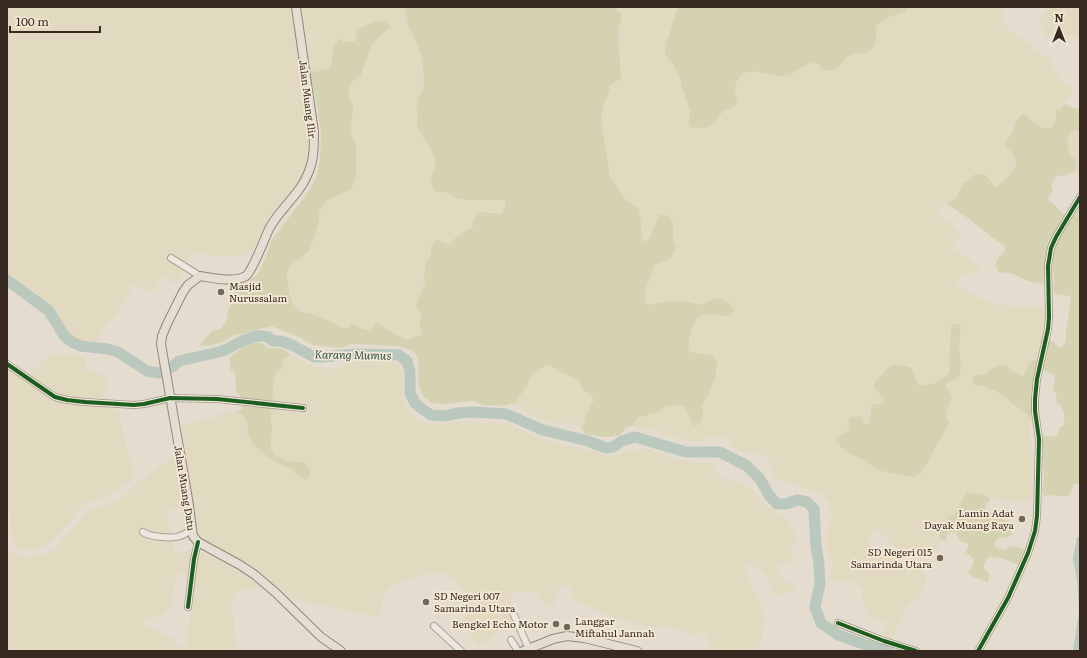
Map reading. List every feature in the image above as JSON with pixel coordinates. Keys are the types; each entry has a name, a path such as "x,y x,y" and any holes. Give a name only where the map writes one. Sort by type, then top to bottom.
{"main road":[{"name":"Jalan Muang Ilir","path":"200,276 235,280 244,277 255,261 272,224 298,193 310,171 314,152 314,132 296,7"},
{"name":"Jalan Muang Datu","path":"200,276 188,285 183,292 167,324 162,336 161,344 188,498 191,530 193,536 198,542 255,575 276,593 321,637 340,651"},
{"path":"526,650 553,639 567,636 584,638 613,648 637,651"}],"street":[{"path":"978,651 1008,598 1028,553 1035,532 1037,516 1039,439 1035,412 1035,399 1037,379 1048,329 1048,266 1051,248 1056,236 1080,196"},
{"path":"171,258 200,276"},
{"path":"7,364 54,397 67,400 134,405 170,397 217,399 303,408"},
{"path":"143,532 152,536 175,537 191,530"},
{"path":"188,607 194,559 198,542"},
{"path":"513,613 526,650"},
{"path":"838,623 884,641 916,651"},
{"path":"434,626 461,651"},
{"path":"512,640 518,651"}],"shaded area":[{"path":"7,7 295,7 303,94 308,111 310,150 308,172 261,236 252,251 245,255 216,257 191,251 178,284 162,277 152,293 133,284 115,317 104,325 96,345 77,342 64,329 51,308 7,276"},
{"path":"302,7 404,7 408,26 422,58 424,77 423,91 418,97 416,107 418,117 417,126 432,151 436,163 434,171 436,191 445,192 456,198 506,200 502,213 481,212 473,227 457,237 450,245 431,254 426,263 424,274 425,283 416,307 420,311 421,318 419,326 422,331 422,335 407,340 383,328 377,323 369,330 352,323 347,329 319,316 307,314 297,308 292,302 286,276 290,266 303,256 319,221 319,211 326,201 337,195 356,158 356,144 350,132 354,106 348,96 351,83 361,75 369,51 374,42 383,35 344,42 333,46 331,68 310,73"},
{"path":"404,7 615,7 615,9 622,14 618,31 621,79 610,85 601,119 610,176 625,199 639,208 644,242 649,239 659,215 667,215 673,223 673,238 676,247 671,258 654,265 645,292 645,302 648,305 671,301 688,302 701,305 713,299 722,299 731,305 734,312 729,316 707,314 698,316 691,333 689,351 714,356 717,363 715,378 702,405 703,414 701,423 693,426 684,406 673,405 665,407 658,412 637,418 633,425 626,428 619,436 605,437 585,434 580,426 585,424 584,418 594,400 590,394 583,391 579,380 557,371 550,364 539,369 531,376 528,384 515,403 500,406 484,405 472,401 447,404 432,403 424,397 419,385 418,357 412,350 398,346 351,344 341,348 313,345 299,337 271,326 234,335 216,344 205,346 200,345 212,331 220,329 226,322 237,284 247,282 258,274 266,257 271,241 308,192 316,178 320,158 321,134 310,73 331,68 333,46 339,39 344,42 355,41 358,30 372,22 386,21 391,27 374,42 369,51 361,75 351,83 348,96 354,106 350,132 356,144 356,177 351,189 326,201 319,211 319,221 310,249 290,266 286,276 293,303 302,312 321,317 347,329 352,323 360,328 369,330 377,322 387,330 407,340 422,335 422,331 419,326 421,318 420,311 416,307 425,283 424,274 426,263 431,254 431,247 437,240 450,245 456,237 473,227 473,220 481,212 502,213 506,204 505,200 469,200 456,198 445,192 436,192 430,182 436,163 432,151 417,127 418,117 416,107 418,97 423,91 424,77 422,58 408,26"},
{"path":"615,7 678,7 673,20 665,54 681,77 682,87 690,111 689,120 717,120 722,112 731,108 737,103 734,89 736,81 743,73 752,71 781,77 790,75 810,63 818,64 822,69 829,71 838,67 850,55 866,52 877,35 876,28 888,17 903,13 908,7 998,7 1003,11 1002,19 1009,30 1050,60 1061,82 1073,89 1071,95 1063,104 1061,109 1055,114 1056,120 1052,127 1043,128 1037,126 1029,118 1013,128 1012,133 1005,143 1007,150 1013,154 1017,165 997,188 993,185 989,177 980,173 964,183 956,198 943,204 937,212 937,214 950,223 960,234 959,238 954,244 953,249 981,269 978,272 966,274 959,278 957,283 962,288 971,294 994,303 1013,308 1042,307 1046,310 1047,325 1039,357 1023,376 1013,372 1007,366 991,369 986,374 974,376 974,385 997,392 1026,412 1031,419 1030,430 1033,463 1031,486 1032,496 1031,502 1001,500 981,494 954,516 948,517 940,532 939,545 936,551 931,553 920,553 895,547 878,530 872,530 868,545 885,550 909,566 926,574 926,581 921,589 920,596 904,610 903,619 894,632 892,640 882,635 887,625 884,620 876,620 867,613 861,598 864,590 851,581 836,579 830,582 827,578 832,573 833,566 831,557 824,546 832,515 830,503 819,493 774,477 771,462 765,456 736,449 730,440 716,436 708,438 702,442 693,442 669,436 657,430 639,428 633,425 637,418 658,412 665,407 673,405 684,406 691,421 703,414 702,405 708,395 708,354 697,354 689,351 688,344 693,326 698,316 716,314 713,299 701,305 688,302 671,301 648,305 645,302 645,292 654,265 671,258 674,227 659,215 649,239 644,242 641,235 639,208 625,199 610,176 601,119 610,85 621,79 618,30 622,14 615,9"},
{"path":"678,7 908,7 903,13 888,17 876,27 876,40 872,50 851,55 838,67 829,71 822,69 818,64 810,63 790,75 781,77 752,71 743,73 735,86 735,94 738,103 722,112 713,124 701,128 690,127 690,111 680,77 673,64 665,54 666,44"},
{"path":"1053,7 1080,7 1080,37 1057,34 1046,37 1039,19 1045,12"},
{"path":"1063,104 1080,109 1080,131 1075,130 1071,132 1067,144 1076,161 1076,167 1073,172 1064,177 1057,175 1051,187 1053,190 1048,200 1065,216 1050,240 1047,249 1046,281 1044,284 1028,281 1013,274 999,272 996,263 998,258 1005,251 1004,245 946,203 956,198 964,183 971,179 975,174 984,174 997,188 1017,165 1013,154 1005,146 1006,141 1011,135 1021,115 1024,114 1039,126 1044,128 1052,127 1056,120 1056,110 1061,109"},
{"path":"1075,130 1080,131 1080,175 1073,172 1076,167 1076,161 1068,151 1066,143 1068,136"},
{"path":"1080,203 1080,484 1074,484 1067,497 1051,495 1044,496 1042,491 1044,479 1042,435 1051,437 1058,435 1060,427 1063,426 1064,423 1064,413 1061,405 1057,404 1056,394 1053,391 1055,377 1044,371 1043,368 1049,340 1053,341 1057,346 1062,347 1066,341 1071,299 1070,296 1055,294 1053,291 1053,247"},
{"path":"957,324 961,326 959,346 961,367 959,377 945,385 952,397 945,414 949,423 920,474 914,477 878,470 841,447 834,439 849,429 849,419 854,416 862,417 863,423 869,425 872,405 881,404 885,400 874,388 875,380 894,364 910,367 919,386 936,382 949,373 951,325"},
{"path":"255,342 262,343 268,348 281,348 290,355 282,360 283,368 278,370 274,378 271,418 271,448 275,455 290,462 304,462 310,471 310,476 306,480 295,473 292,468 280,465 271,459 249,439 247,422 237,411 242,409 242,401 241,397 236,391 235,373 230,369 230,358 244,346"},
{"path":"51,353 86,357 85,369 108,377 101,407 119,411 122,429 135,477 103,498 84,502 75,516 59,533 52,540 37,550 23,550 18,549 14,543 10,527 9,509 7,507 7,364 28,377"},
{"path":"290,355 314,367 335,369 352,362 372,360 396,364 400,367 404,381 403,397 405,404 411,414 418,421 439,425 461,421 484,424 506,423 541,439 585,450 594,450 600,454 608,456 622,454 629,450 648,449 667,457 680,460 704,463 711,462 720,477 752,489 761,503 780,514 793,528 796,536 796,542 790,549 793,555 793,561 778,563 777,568 787,583 795,583 796,587 793,591 784,595 774,594 771,591 769,579 766,574 748,563 745,567 754,593 763,610 764,621 760,645 749,651 712,651 708,645 710,641 702,632 691,636 678,629 637,624 601,612 575,601 570,586 564,586 558,589 555,597 555,604 550,607 545,606 541,601 540,595 532,591 515,593 509,597 513,613 511,610 510,618 507,623 501,626 497,634 488,641 478,645 469,633 463,619 467,612 473,608 477,600 467,594 452,577 442,573 423,575 403,581 388,589 383,597 380,618 289,598 262,574 227,552 201,539 196,521 181,426 214,418 220,414 237,411 242,414 248,425 248,438 272,461 292,468 295,473 301,476 290,462 275,455 271,448 271,418 274,378 282,360"},
{"path":"1039,357 1034,375 1031,400 1031,419 1024,411 1011,403 1001,394 982,386 974,385 972,380 974,376 986,374 991,369 999,365 1007,366 1013,372 1023,376 1030,361 1036,361"},
{"path":"550,364 557,371 579,380 583,391 590,394 594,400 588,412 585,424 580,426 572,423 552,423 529,414 515,403 528,384 531,376 539,369"},
{"path":"175,455 185,506 166,511 175,555 193,549 189,574 176,574 172,605 161,615 144,619 147,626 172,638 178,647 186,645 199,552 219,559 262,587 237,592 231,606 234,620 236,651 7,651 7,543 11,552 27,559 48,553 55,549 90,509 107,505 120,499 136,484"},
{"path":"967,492 981,494 991,498 985,506 985,510 991,513 991,516 1003,518 1010,523 1009,525 1012,534 1007,538 1000,537 997,539 994,546 1003,550 1007,550 1008,546 1027,550 1021,565 997,557 989,557 984,564 984,569 989,573 988,582 973,577 968,573 974,560 966,553 969,544 960,541 955,532 948,533 945,541 940,540 940,532 948,517 954,515"},
{"path":"1077,537 1080,537 1080,651 1073,651 1079,611 1077,580 1073,559"}],"waterway":[{"name":"Karang Mumus","path":"7,280 49,311 65,337 72,342 81,346 108,349 118,352 147,371 159,373 172,367 179,361 219,352 242,341 257,336 268,337 273,341 281,341 292,345 314,357 357,354 399,355 407,361 410,371 410,393 415,403 431,415 444,416 474,412 506,414 543,430 588,441 606,448 613,447 622,441 635,437 686,452 720,452 747,466 760,479 769,495 777,504 786,504 797,500 807,502 814,509 820,584 815,607 821,623 838,635 888,651"}],"cycle path":[{"path":"978,651 1008,598 1028,553 1035,531 1037,516 1039,439 1035,399 1037,379 1048,329 1048,266 1051,248 1056,237 1080,197"},
{"path":"7,364 55,397 67,400 134,405 170,398 217,399 303,408"},
{"path":"188,607 194,559 198,542"},
{"path":"838,623 884,641 916,651"}],"place":[{"name":"Masjid Nurussalam","path":"221,292"},
{"name":"Lamin Adat Dayak Muang Raya","path":"1022,519"},
{"name":"SD Negeri 015 Samarinda Utara","path":"940,558"},
{"name":"SD Negeri 007 Samarinda Utara","path":"426,602"},
{"name":"Bengkel Echo Motor","path":"556,624"},
{"name":"Langgar Miftahul Jannah","path":"567,627"}]}
